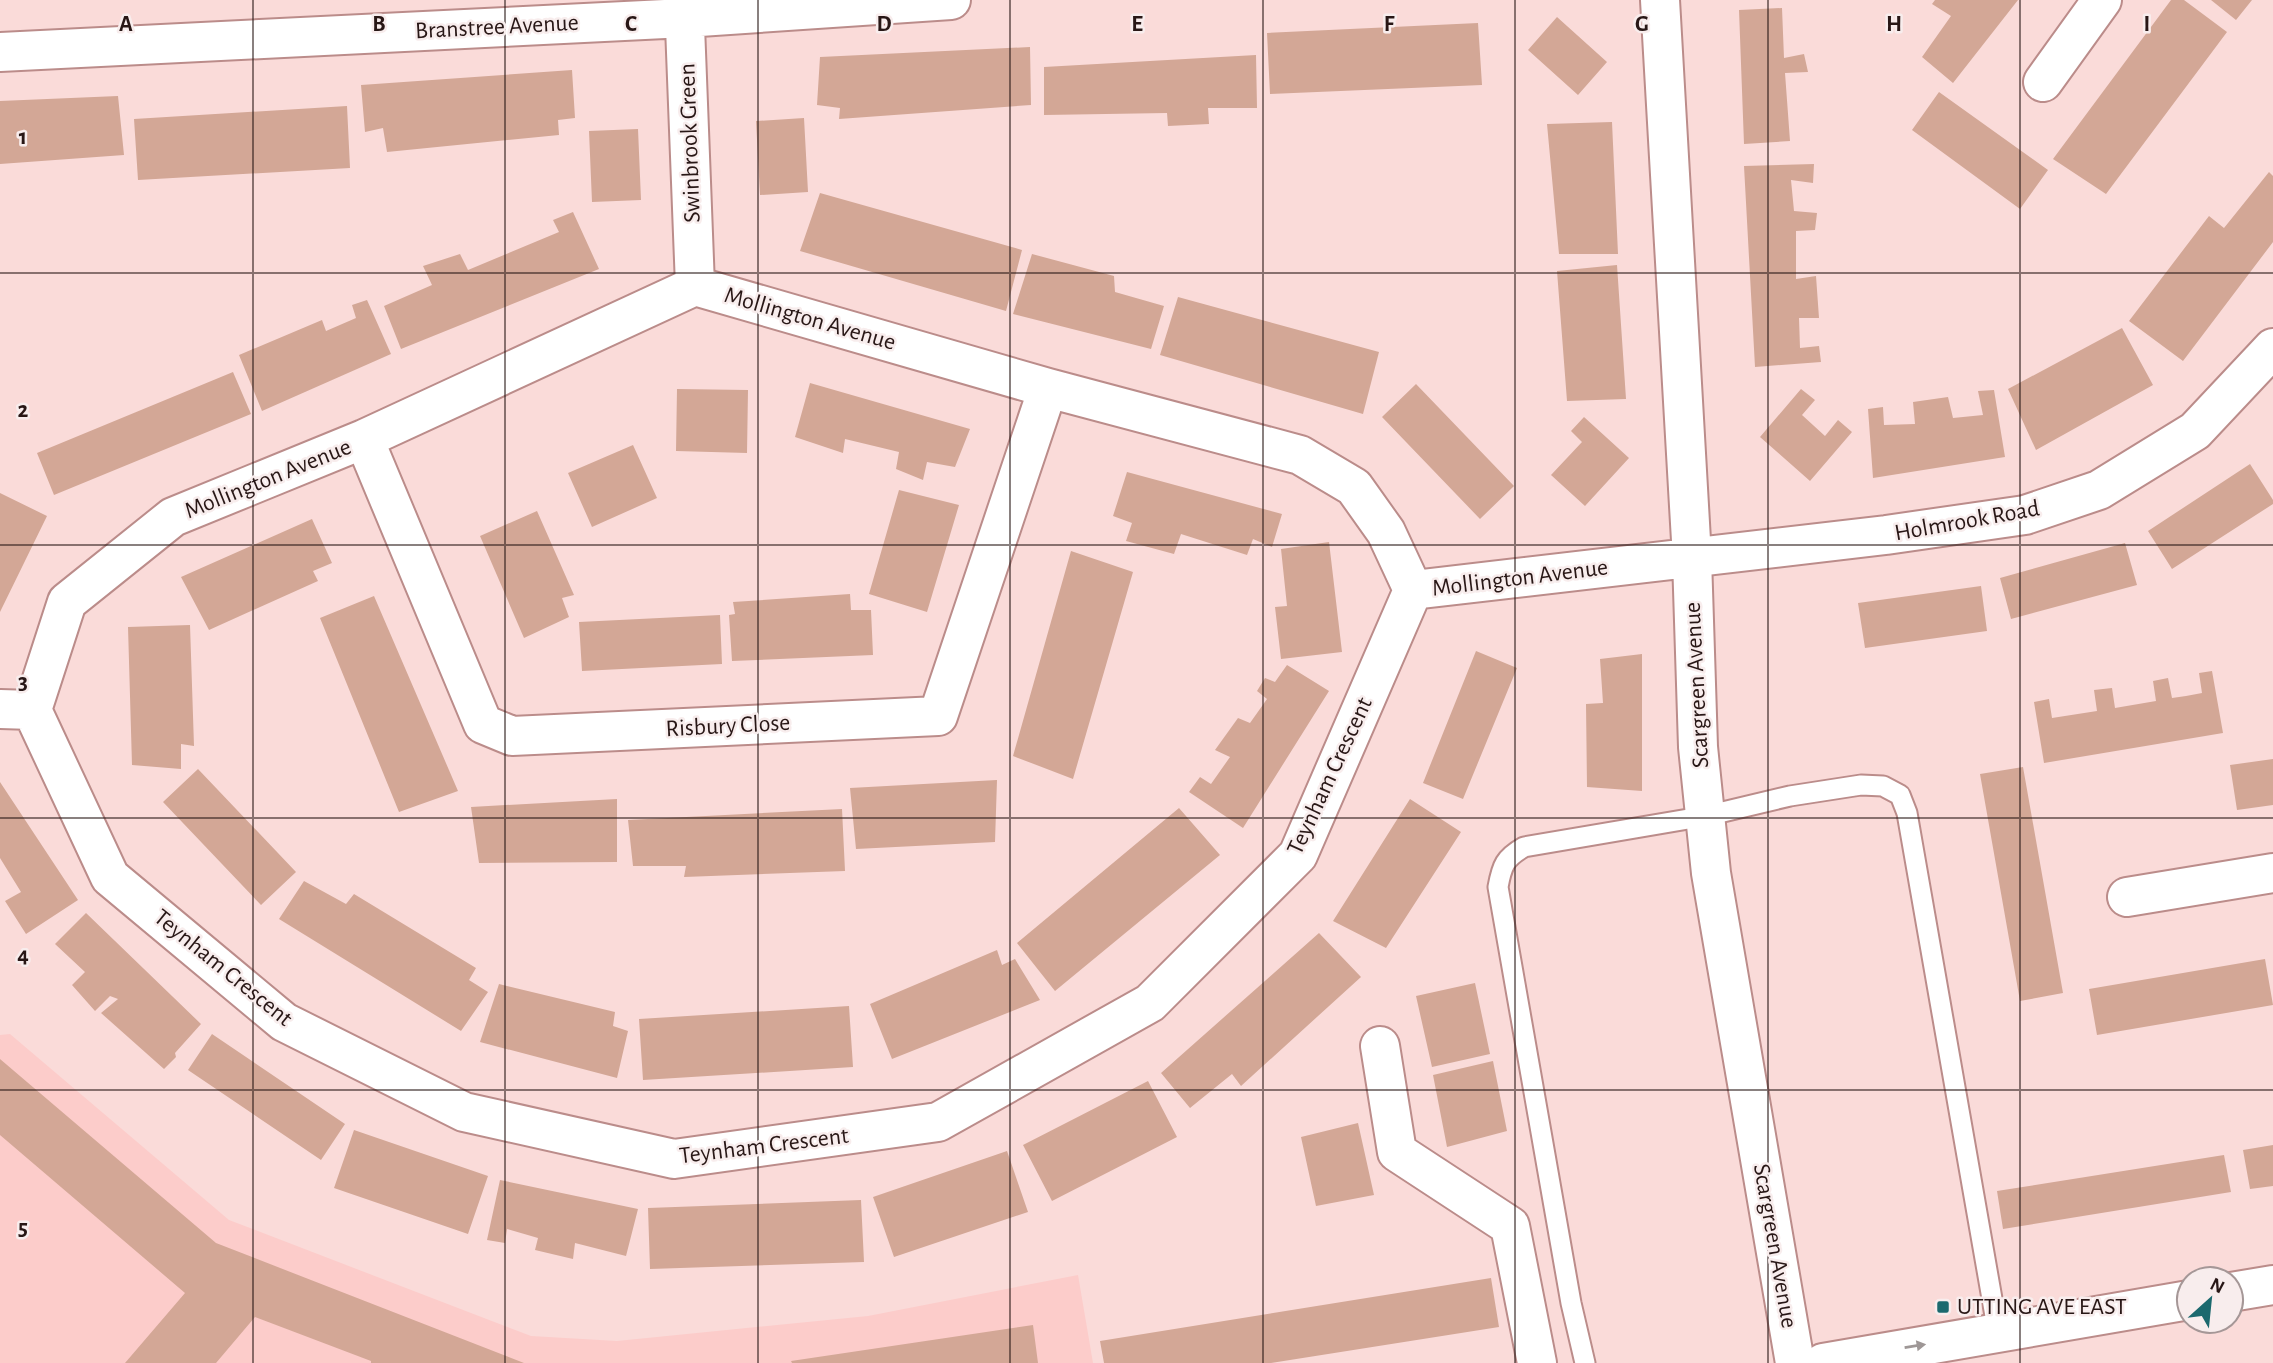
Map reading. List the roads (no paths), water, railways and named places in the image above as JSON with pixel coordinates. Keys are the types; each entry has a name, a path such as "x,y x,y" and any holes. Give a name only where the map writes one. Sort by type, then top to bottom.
{"street":[{"name":"Branstree Avenue","path":"0,52 685,9 951,0"},
{"name":"Scargreen Avenue","path":"1660,0 1692,558 1698,747 1711,873 1795,1363"},
{"path":"2043,82 2102,0"},
{"name":"Swinbrook Green","path":"685,9 695,286"},
{"name":"Mollington Avenue","path":"16,710 67,602 173,517 364,439 695,286 1048,388 1300,455 1354,488 1386,531 1413,590 1692,558"},
{"name":"Holmrook Road","path":"1692,558 2025,515 2099,490 2195,430 2273,348"},
{"name":"Risbury Close","path":"364,439 483,723 512,736 938,716 1048,388"},
{"name":"Teynham Crescent","path":"16,710 110,877 284,1022 464,1112 674,1159 938,1122 1150,1003 1298,855 1413,590"},
{"path":"2127,897 2273,873"},
{"path":"1380,1046 1397,1152 1510,1226 1537,1363"},
{"path":"2245,1290 2273,1285"},
{"path":"1823,1363 2175,1302"}],"lane":[{"path":"1585,1363 1498,887 1501,870 1509,856 1524,847 1706,816 1790,796 1861,785 1883,786 1900,795 1907,813 1998,1333"}],"place":[{"name":"UTTING AVE EAST","path":"1943,1307"}]}
